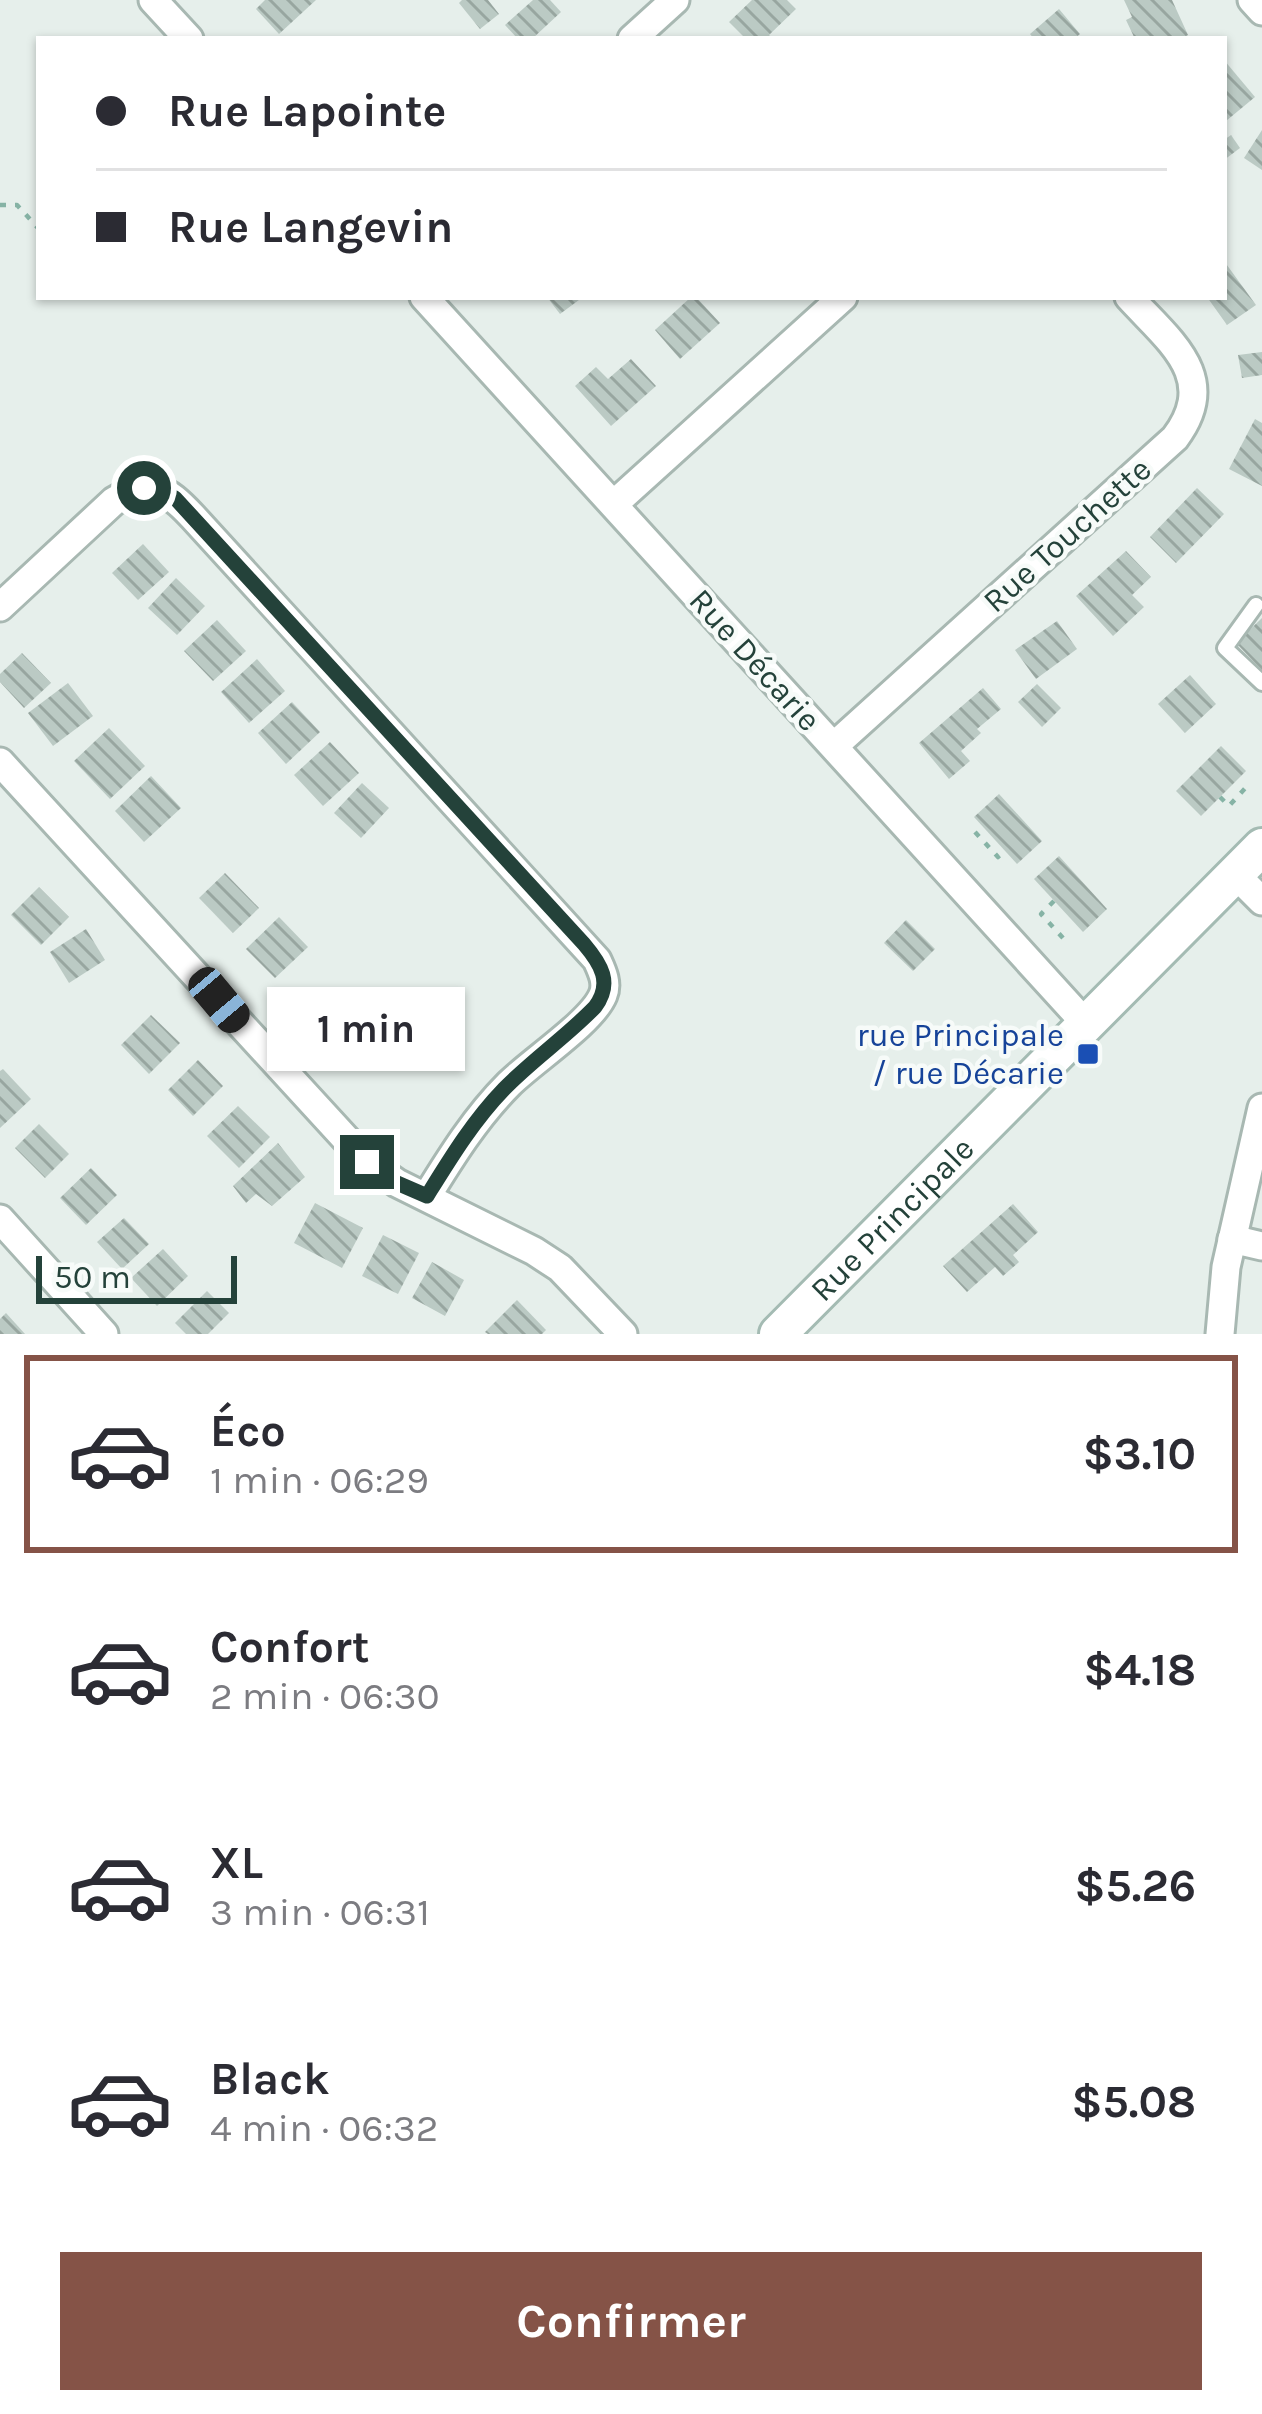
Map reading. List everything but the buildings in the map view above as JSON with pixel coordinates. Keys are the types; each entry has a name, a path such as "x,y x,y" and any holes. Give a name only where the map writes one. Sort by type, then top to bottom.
{"street":[{"path":"635,36 675,0"},
{"path":"1252,0 1262,11"},
{"path":"166,5 187,36"},
{"name":"Rue Décarie","path":"427,300 1086,1024"},
{"path":"614,504 840,300"},
{"name":"Rue Touchette","path":"834,746 1175,438 1186,423 1195,391 1187,363 1132,300"},
{"path":"0,607 114,502 144,488 166,492 597,960 604,973 602,997 487,1109 427,1196"},
{"path":"0,762 367,1162 397,1183 560,1268 623,1334"},
{"name":"Rue Principale","path":"778,1334 1262,847"},
{"path":"1235,874 1262,901"},
{"path":"1220,1334 1224,1279 1262,1108"},
{"path":"0,1220 104,1334"},
{"path":"1232,1239 1262,1246"}],"lane":[{"path":"1256,605 1225,648 1262,683"}],"path":[{"path":"0,205 17,205 36,226"},
{"path":"1220,797 1229,806 1250,783"},
{"path":"975,832 998,856 1005,850"},
{"path":"1054,901 1041,914 1063,938"}],"place":[{"name":"rue Principale / rue Décarie","path":"1088,1054"}],"route":[{"path":"144,488 157,488 175,498 584,944 604,973 605,986 595,1007 487,1109 427,1196 367,1162"}]}
